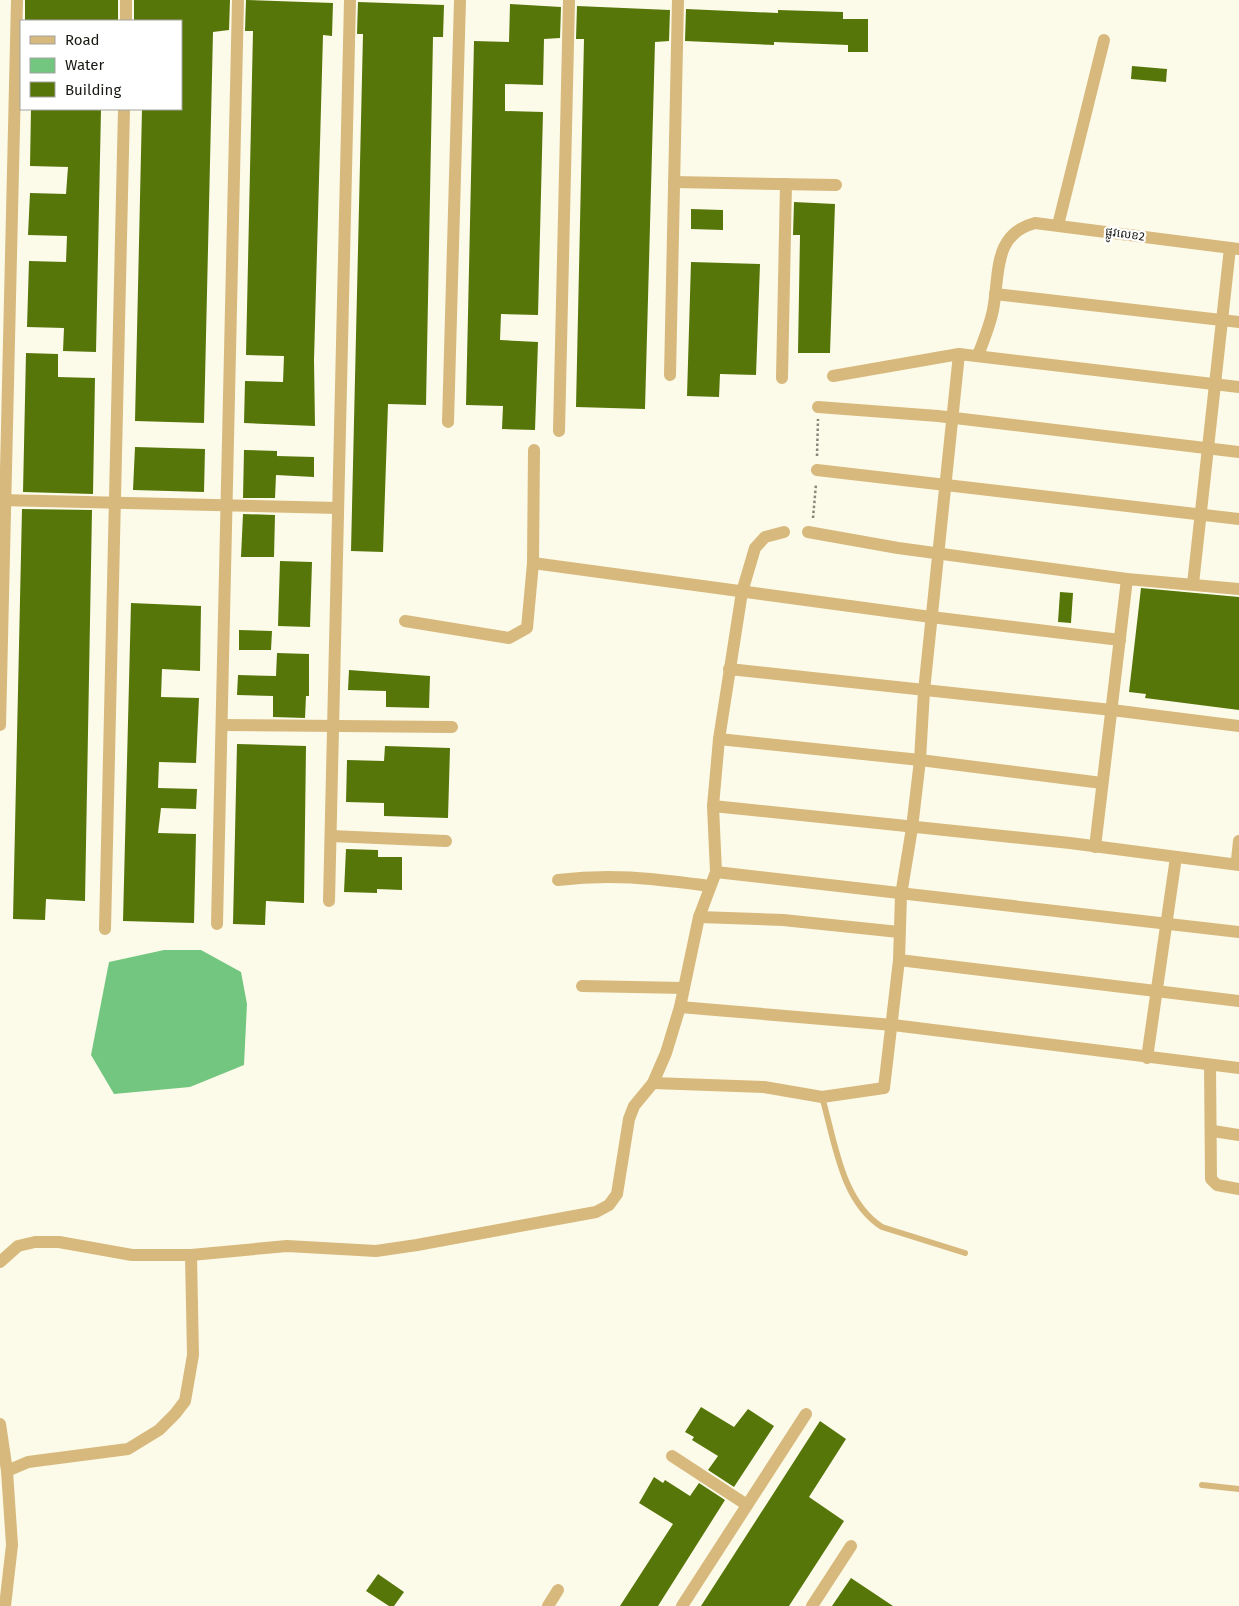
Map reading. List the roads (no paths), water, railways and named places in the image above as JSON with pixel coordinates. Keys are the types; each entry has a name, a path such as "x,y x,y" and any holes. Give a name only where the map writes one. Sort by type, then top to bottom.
{"street":[{"path":"0,725 3,500 17,0"},
{"path":"126,0 126,20"},
{"path":"217,924 238,0"},
{"path":"329,901 350,0"},
{"path":"448,422 460,0"},
{"path":"560,430 569,0"},
{"path":"670,375 678,0"},
{"path":"1058,226 1104,40"},
{"path":"106,929 124,110"},
{"path":"674,182 836,185"},
{"path":"782,378 786,184"},
{"name":"ផ្លូវលេខ2","path":"995,294 1001,254 1005,242 1013,232 1022,226 1035,223 1234,248"},
{"path":"1193,584 1222,320 1234,248"},
{"path":"978,355 993,310 995,294 1239,322"},
{"path":"653,1083 764,1087 822,1098 884,1088 898,960 901,895 912,828 920,760 931,617 954,418 959,354"},
{"path":"833,376 959,354 1239,387"},
{"path":"818,407 954,418 1239,452"},
{"path":"404,621 509,638 528,628 533,563 534,450"},
{"path":"817,470 1239,519"},
{"path":"3,500 338,508"},
{"path":"0,1262 18,1246 35,1242 59,1242 117,1254 191,1255 287,1246 376,1251 426,1244 596,1212 609,1205 617,1194 629,1119 634,1106 653,1083 666,1053 680,1007 699,916 716,872 714,806 719,739 742,592 755,548 765,537 784,532"},
{"path":"808,532 1127,579 1239,589"},
{"path":"533,563 931,617 1120,640"},
{"path":"1095,847 1127,579"},
{"path":"729,669 1112,710 1239,726"},
{"path":"222,725 452,727"},
{"path":"719,739 920,760 1102,782"},
{"path":"714,806 1236,864 1239,841"},
{"path":"331,836 446,841"},
{"path":"1147,1058 1176,856"},
{"path":"716,872 901,895 1239,932"},
{"path":"558,880 592,876 632,876 710,886"},
{"path":"699,916 783,920 899,932"},
{"path":"898,960 1239,1001"},
{"path":"582,986 684,988"},
{"path":"680,1007 892,1025 1239,1068"},
{"path":"1210,1065 1213,1132 1212,1180 1217,1184 1239,1189"},
{"path":"1213,1132 1239,1135"},
{"path":"7,1471 28,1462 128,1449 159,1430 175,1414 185,1401 193,1354 191,1255"},
{"path":"682,1606 806,1414"},
{"path":"0,1424 7,1471 12,1545 5,1606"},
{"path":"672,1456 747,1506"},
{"path":"812,1606 851,1546"},
{"path":"548,1606 558,1590"}],"lane":[{"path":"822,1098 851,1194 873,1222 882,1227 965,1253"},
{"path":"1202,1484 1239,1489"}],"water":[{"path":"164,950 201,950 241,972 247,1004 244,1065 190,1087 114,1094 91,1055 109,962"}]}
